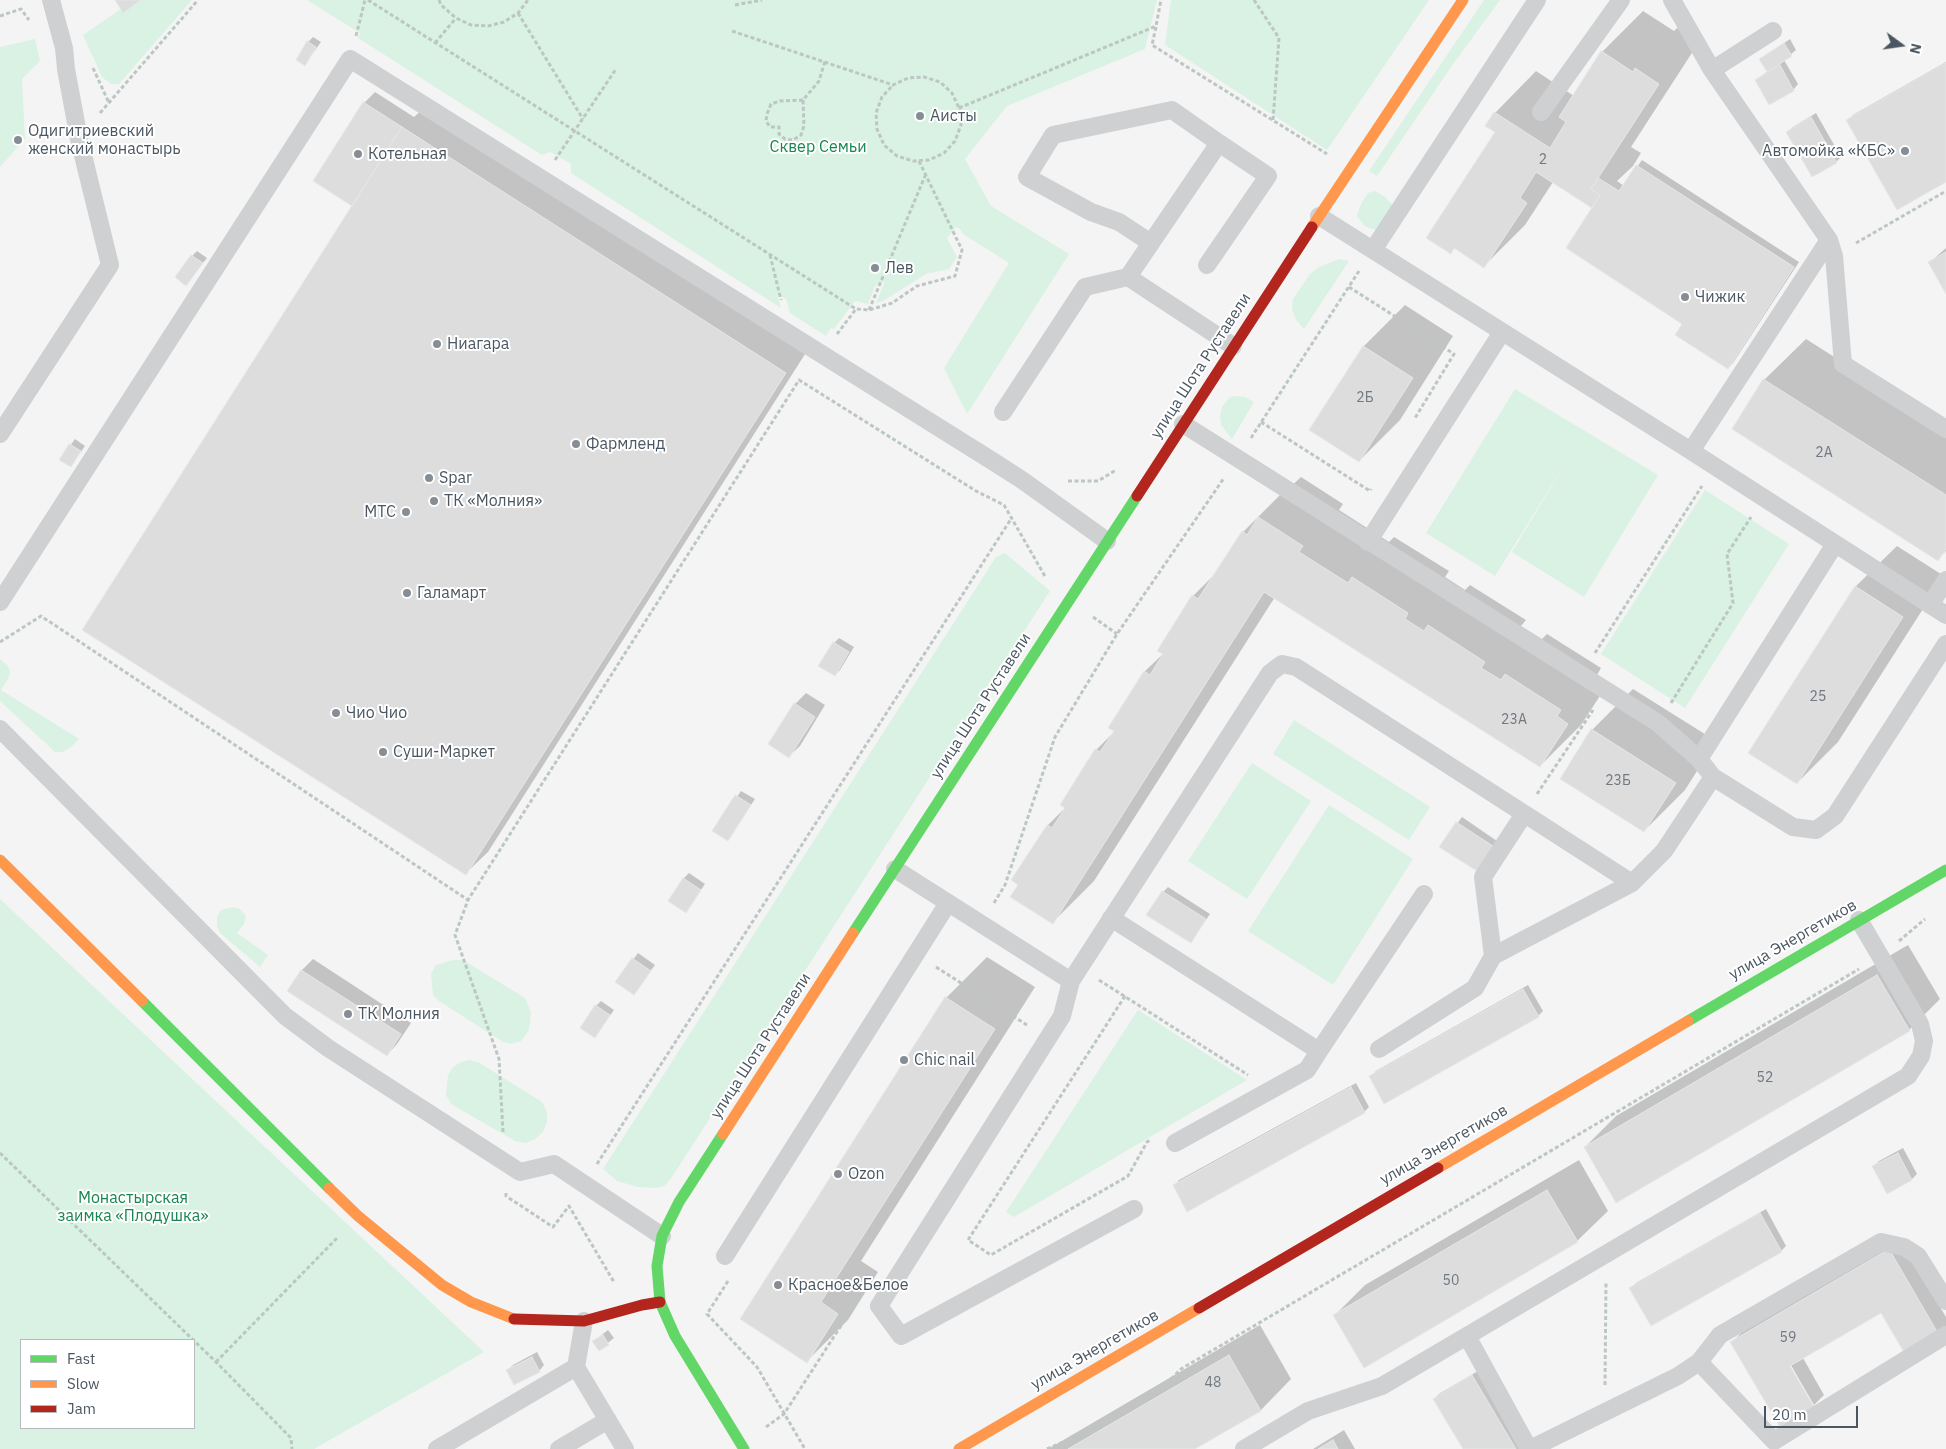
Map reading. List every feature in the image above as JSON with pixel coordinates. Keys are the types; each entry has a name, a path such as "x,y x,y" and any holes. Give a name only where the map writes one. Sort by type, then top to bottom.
{"street":[{"name":"улица Шота Руставели","path":"744,1449 675,1336 660,1302 657,1266 662,1236 679,1202 1106,541 1463,0"},
{"path":"0,860 358,1216 442,1285 471,1302 512,1319 584,1321 660,1302"},
{"name":"улица Энергетиков","path":"958,1449 1946,870"}],"lane":[{"path":"0,434 110,265 78,139 64,48 51,0"},
{"path":"1373,250 1537,0"},
{"path":"1541,112 1621,0"},
{"path":"1672,0 1712,70 1832,248 1843,364 1946,429"},
{"path":"1712,70 1773,31"},
{"path":"0,602 350,59 1022,480 1106,541"},
{"path":"1151,243 1119,222 1091,212 1027,176 1053,135 1172,110 1268,176 1207,265"},
{"path":"1003,412 1085,287 1128,277 1219,143"},
{"path":"1319,216 1691,450 1946,615"},
{"path":"1691,450 1832,248"},
{"path":"1128,277 1233,346"},
{"path":"1368,542 1502,332"},
{"path":"1183,424 1658,723 1699,759 1713,777 1793,827 1816,830 1835,816 1946,644"},
{"path":"1699,759 1835,544"},
{"path":"1930,605 1946,580"},
{"path":"1134,1209 901,1336 880,1306 1062,1016 1075,974 1270,673 1282,664 1296,667 1632,883"},
{"path":"0,728 285,1016 328,1048 520,1172 554,1164 662,1236"},
{"path":"1379,1049 1475,988 1493,956 1632,883 1664,852 1713,777"},
{"path":"1493,956 1483,877 1524,814"},
{"path":"895,869 981,924 1075,974"},
{"path":"1174,1143 1307,1070 1424,894"},
{"path":"725,1256 948,903"},
{"path":"1112,918 1319,1051"},
{"path":"1244,1449 1308,1411 1382,1386 1908,1076 1921,1056 1924,1041 1920,1024 1859,920"},
{"path":"1467,1336 1530,1449 1678,1376 1699,1362 1720,1335 1881,1242 1904,1246 1918,1256 1946,1301"},
{"path":"584,1321 576,1367 625,1449"},
{"path":"1699,1362 1774,1441 1946,1335"},
{"path":"436,1449 576,1367"},
{"path":"559,1449 608,1420"}],"path":[{"path":"78,139 198,0"},
{"path":"350,59 366,0 856,309 869,310 892,303 917,286 955,276 962,250 919,161"},
{"path":"439,0 441,5 456,18 471,25 488,26 504,22 518,13 528,0"},
{"path":"736,5 762,0"},
{"path":"1161,0 1152,44 1332,157"},
{"path":"1254,0 1280,38 1272,120"},
{"path":"518,13 583,119"},
{"path":"435,43 456,18"},
{"path":"959,108 1156,26"},
{"path":"732,31 892,85"},
{"path":"89,59 109,103"},
{"path":"803,100 780,101 771,104 766,114 766,121 770,126 779,127 779,134 786,139 793,140 801,135 804,126 803,100 818,81 825,61"},
{"path":"542,179 616,69"},
{"path":"924,77 940,82 952,93 959,108 960,125 955,140 944,153 929,160 912,161 897,156 884,145 877,129 876,113 882,97 892,85 908,78 924,77"},
{"path":"869,310 926,176"},
{"path":"1832,248 1946,191"},
{"path":"981,924 1005,884 1055,737 1117,634 1238,458 1373,250"},
{"path":"770,254 790,334"},
{"path":"1349,287 1454,354 1414,418"},
{"path":"0,642 41,616 468,900 799,380 976,491 1004,505 1052,587 1117,634"},
{"path":"1261,422 1370,490 1375,482"},
{"path":"1064,481 1098,481 1122,466"},
{"path":"1581,676 1714,466"},
{"path":"1004,505 1022,480"},
{"path":"1658,723 1733,603 1727,554 1763,498"},
{"path":"569,1206 1011,519"},
{"path":"1524,814 1606,690"},
{"path":"1047,1449 1082,1434 1162,1388 1181,1369 1879,956 1930,916"},
{"path":"916,954 1031,1028"},
{"path":"1075,974 1125,996 1256,1080"},
{"path":"1125,996 968,1240 990,1255 1128,1176 1146,1142 1155,1137"},
{"path":"0,1153 192,1339"},
{"path":"216,1362 358,1216"},
{"path":"1605,1412 1606,1253"},
{"path":"728,1281 707,1314 757,1367 805,1449"},
{"path":"195,1342 291,1438 292,1449"}],"green space":[{"path":"134,0 192,0 119,84 111,84 102,77 83,35"},
{"name":"Сквер Семьи","path":"307,0 1157,0 1145,49 1007,106 965,159 991,206 1069,254 967,414 944,368 1009,263 963,234 960,229 956,227 947,238 957,257 949,269 926,274 883,301 876,303 885,281 875,286 868,304 855,301 834,329 831,328 826,336 790,313 786,299 777,294 781,308 571,173 571,164 550,152 542,155 358,38 360,33"},
{"path":"1171,0 1429,0 1327,150 1165,45"},
{"path":"1484,0 1500,0 1451,67 1377,176 1369,171"},
{"path":"35,39 40,61 22,79 25,139 0,167 0,47"},
{"path":"1375,191 1384,196 1393,205 1382,229 1375,230 1365,226 1357,216 1361,204 1368,193"},
{"path":"1339,259 1349,261 1304,329 1296,320 1292,309 1293,299 1310,274 1319,267"},
{"path":"1515,389 1658,475 1584,597 1512,552 1568,459 1495,576 1426,533"},
{"path":"1234,396 1245,397 1254,402 1232,439 1221,425 1220,416 1222,407 1229,398"},
{"path":"1705,490 1789,544 1685,708 1601,654"},
{"path":"1005,553 1050,591 670,1180 664,1186 656,1188 638,1187 617,1181 603,1169 996,557"},
{"path":"0,659 7,665 10,671 9,677 1,690 79,739 71,747 63,752 55,752 0,701"},
{"path":"1294,720 1430,807 1409,840 1273,754"},
{"path":"1252,763 1311,801 1247,899 1188,861"},
{"path":"1329,805 1413,859 1333,985 1248,931"},
{"name":"Монастырская заимка «Плодушка»","path":"0,899 484,1352 314,1449 0,1449"},
{"path":"233,907 240,909 246,916 244,924 237,933 268,955 260,967 220,933 217,927 217,917 221,910"},
{"path":"453,960 463,960 525,998 531,1012 529,1030 521,1041 511,1044 503,1042 439,1001 433,995 431,974 436,965"},
{"path":"1138,1010 1247,1080 1014,1217 1006,1212"},
{"path":"469,1060 478,1062 542,1102 547,1112 547,1122 543,1132 535,1139 526,1143 515,1141 451,1104 446,1095 448,1075 453,1067"}],"building":[{"path":"115,0 141,0 123,13"},
{"path":"307,41 316,47 305,66 296,60"},
{"path":"1784,43 1792,56 1767,72 1759,59"},
{"path":"1601,51 1633,72 1635,68 1659,84 1591,189 1600,195 1592,208 1536,172 1520,198 1527,203 1484,268 1454,248 1451,254 1426,238 1495,132 1485,126 1494,112 1550,148 1566,122 1559,117"},
{"name":"Автомойка «КБС»","path":"1946,63 1946,182 1897,210 1846,120"},
{"path":"1780,65 1794,91 1769,105 1755,80"},
{"name":"Котельная","path":"363,102 402,127 352,206 313,181"},
{"path":"1811,117 1837,163 1812,177 1786,132"},
{"name":"ТК «Молния»","path":"402,127 786,373 466,875 82,630"},
{"path":"1636,165 1794,267 1728,369 1675,335 1682,324 1566,248 1600,195 1591,189 1598,178 1619,191"},
{"path":"1946,252 1946,294 1928,262"},
{"path":"191,255 203,263 186,286 175,277"},
{"path":"1363,346 1413,378 1359,462 1309,430"},
{"path":"1763,379 1946,495 1946,549 1938,561 1732,429"},
{"path":"69,444 81,451 71,467 59,460"},
{"path":"1258,517 1303,546 1299,552 1348,583 1352,577 1408,613 1405,619 1424,631 1428,625 1485,662 1481,668 1501,680 1505,674 1561,710 1557,716 1568,724 1540,767 1264,592 1053,924 1010,897 1018,885 1011,880 1047,825 1052,828 1065,808 1060,805 1095,749 1100,752 1114,731 1108,728 1144,671 1150,675 1163,654 1157,651 1192,595 1198,599 1242,531 1247,535"},
{"path":"1855,586 1903,617 1797,784 1748,753"},
{"path":"833,642 849,652 835,676 818,666"},
{"path":"794,703 815,717 789,758 768,744"},
{"path":"1591,729 1676,783 1644,832 1560,779"},
{"path":"735,795 751,805 728,841 712,831"},
{"path":"1456,822 1493,846 1477,871 1439,847"},
{"path":"683,878 701,890 686,913 668,901"},
{"path":"1162,891 1206,919 1191,943 1146,915"},
{"path":"632,958 651,971 634,995 615,982"},
{"path":"301,970 401,1034 387,1056 287,991"},
{"path":"1877,975 1910,1031 1616,1203 1584,1147"},
{"path":"1523,989 1539,1017 1384,1104 1369,1076"},
{"path":"945,997 995,1029 821,1302 838,1314 807,1363 740,1319"},
{"path":"595,1005 610,1015 595,1038 580,1028"},
{"path":"1351,1087 1365,1113 1187,1212 1173,1185"},
{"path":"1898,1153 1912,1180 1887,1194 1872,1166"},
{"path":"1547,1190 1578,1242 1364,1368 1333,1315"},
{"path":"1760,1213 1782,1252 1651,1326 1629,1288"},
{"path":"1889,1249 1939,1335 1905,1354 1881,1313 1790,1366 1814,1407 1780,1427 1730,1342"},
{"path":"603,1335 609,1345 599,1351 592,1341"},
{"path":"1229,1355 1261,1411 1195,1449 1068,1449"},
{"path":"532,1357 540,1372 514,1385 506,1370"},
{"path":"1472,1375 1516,1449 1463,1449 1433,1399"},
{"path":"1333,1440 1338,1449 1318,1449"}],"traffic: fast":[{"path":"853,933 1137,496"},
{"path":"1688,1021 1946,870"},
{"path":"142,1001 329,1188"},
{"path":"723,1134 679,1202 662,1236 657,1266 660,1302 675,1336 744,1449"}],"traffic: slow":[{"path":"1312,227 1463,0"},
{"path":"0,860 142,1001"},
{"path":"723,1134 853,933"},
{"path":"1438,1168 1688,1021"},
{"path":"329,1188 358,1216 442,1285 471,1302 514,1319"},
{"path":"959,1449 1199,1308"}],"traffic: jam":[{"path":"1137,496 1312,227"},
{"path":"1199,1308 1438,1168"},
{"path":"514,1319 584,1321 660,1302"}],"place":[{"name":"Аисты","path":"920,116"},
{"name":"Одигитриевский женский монастырь","path":"18,140"},
{"name":"Автомойка «КБС»","path":"1905,151"},
{"name":"Котельная","path":"358,154"},
{"name":"Лев","path":"875,268"},
{"name":"Чижик","path":"1685,297"},
{"name":"Ниагара","path":"437,344"},
{"name":"Фармленд","path":"576,444"},
{"name":"Spar","path":"429,478"},
{"name":"ТК «Молния»","path":"434,501"},
{"name":"МТС","path":"406,512"},
{"name":"Галамарт","path":"407,593"},
{"name":"Чио Чио","path":"336,713"},
{"name":"Суши-Маркет","path":"383,752"},
{"name":"ТК Молния","path":"348,1014"},
{"name":"Chic nail","path":"904,1060"},
{"name":"Ozon","path":"838,1174"},
{"name":"Красное&Белое","path":"778,1285"}]}
